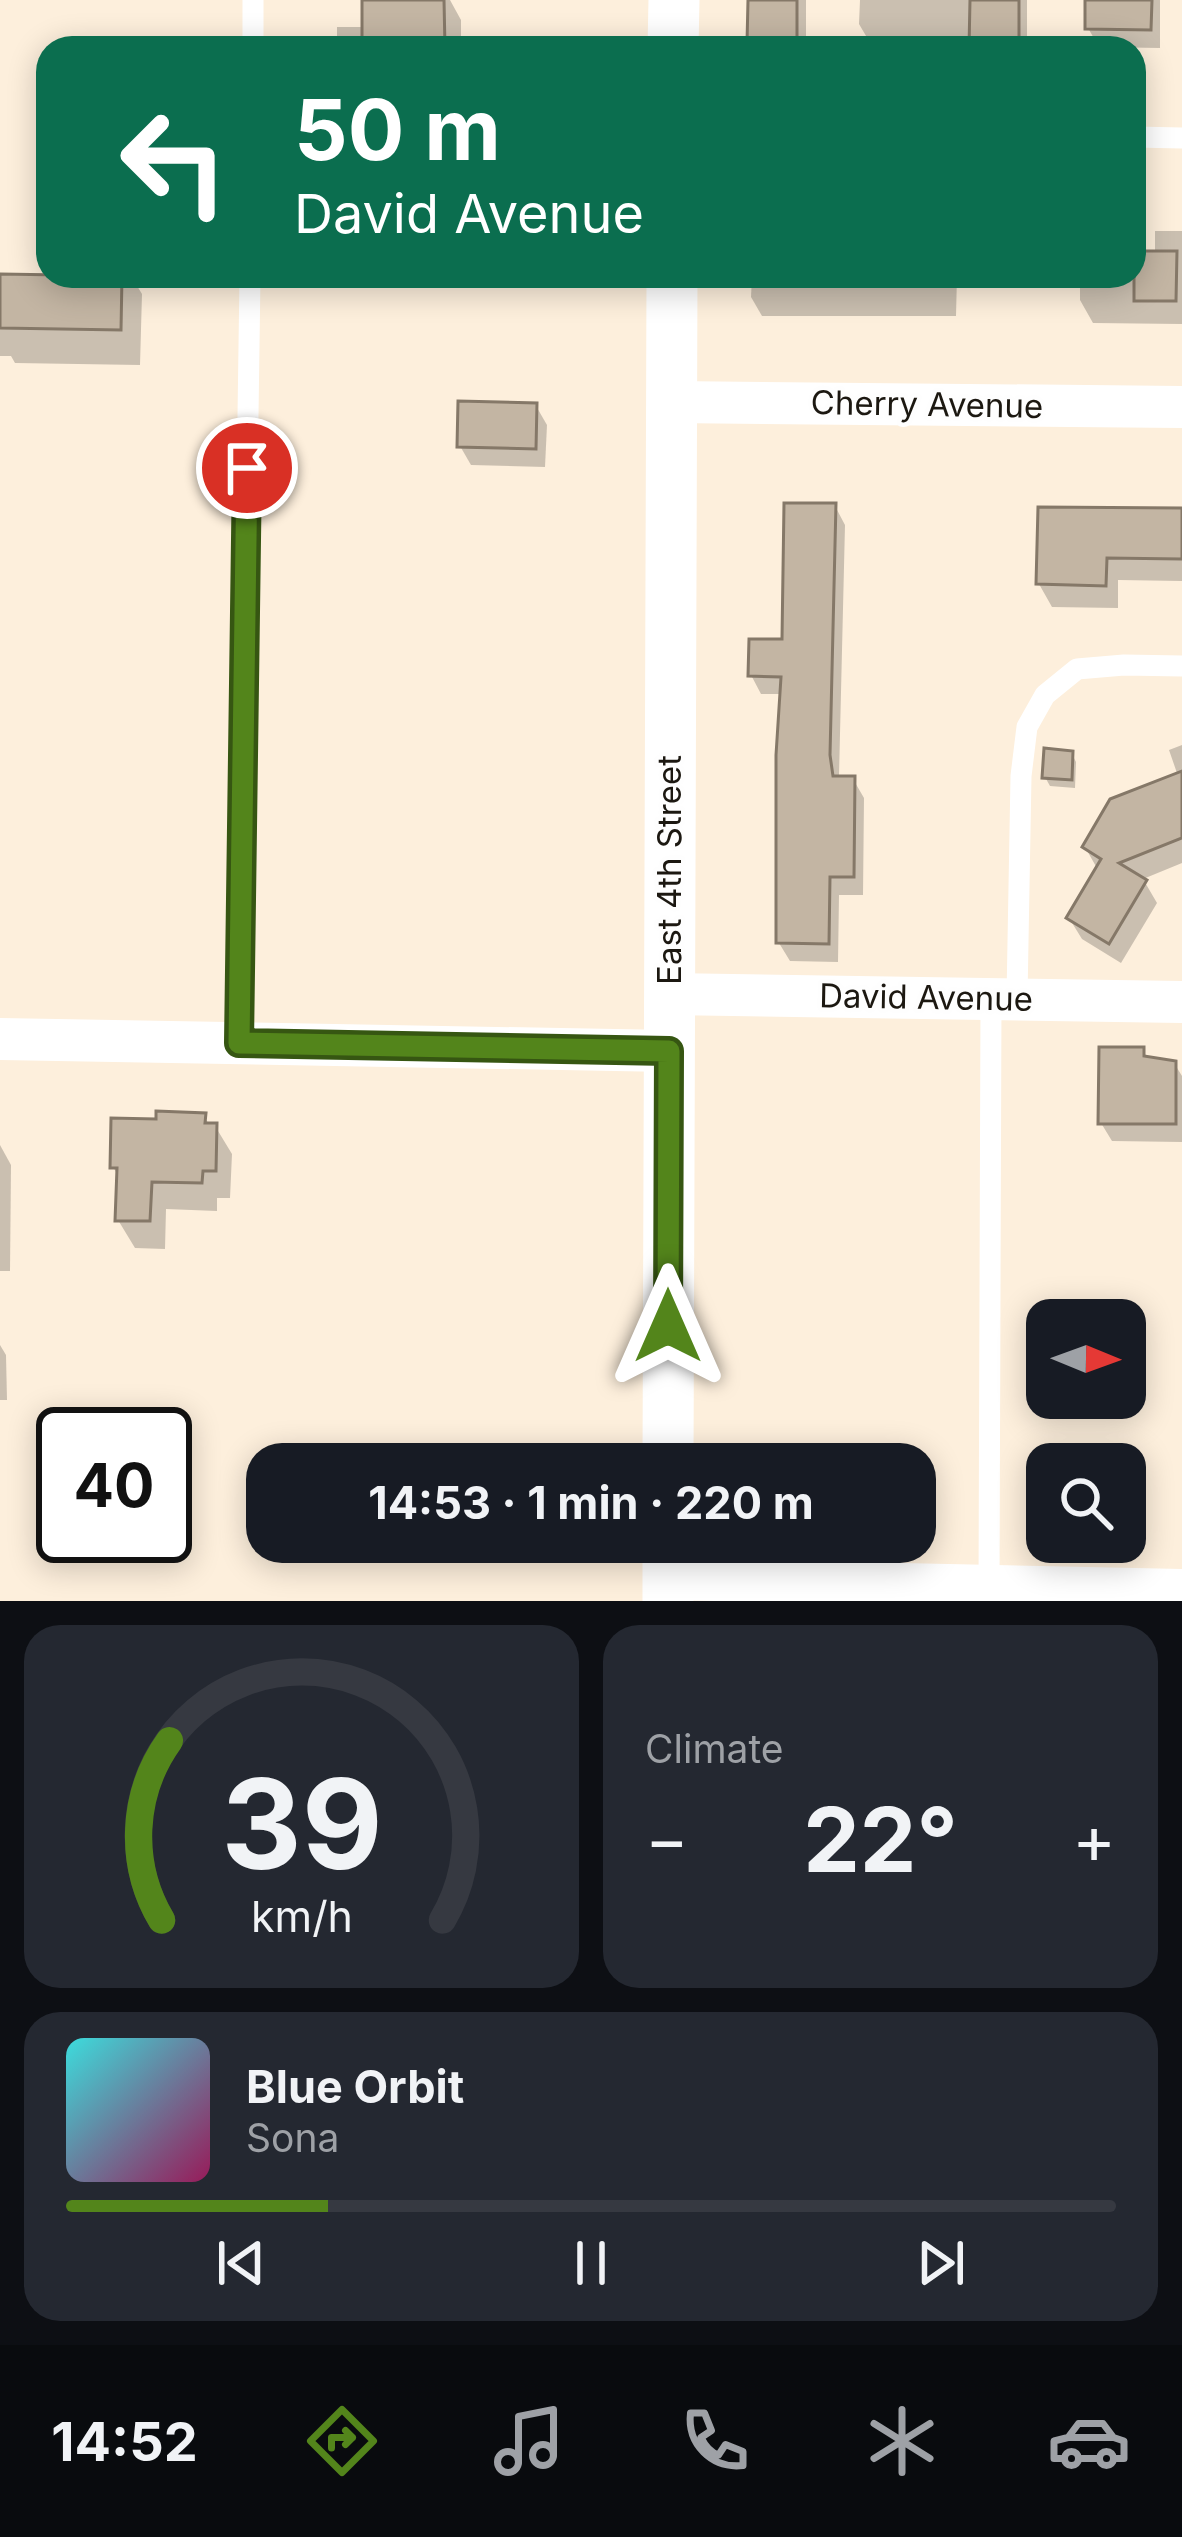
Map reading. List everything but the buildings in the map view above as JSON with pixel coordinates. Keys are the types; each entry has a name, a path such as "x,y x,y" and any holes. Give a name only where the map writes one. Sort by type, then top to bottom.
{"street":[{"path":"673,36 674,0"},
{"name":"East 4th Street","path":"668,1443 672,288"},
{"name":"Cherry Avenue","path":"671,402 1182,407"},
{"name":"David Avenue","path":"669,994 1182,1001"},
{"path":"0,1039 669,1051"},
{"path":"668,1574 990,1593 1182,1589"}],"lane":[{"path":"253,0 253,36"},
{"path":"1146,137 1182,138"},
{"path":"239,1043 250,288"},
{"path":"990,1593 1004,997 1027,727 1045,695 1077,670 1182,666"}],"route":[{"path":"247,468 239,1043 669,1051 668,1326"}]}
